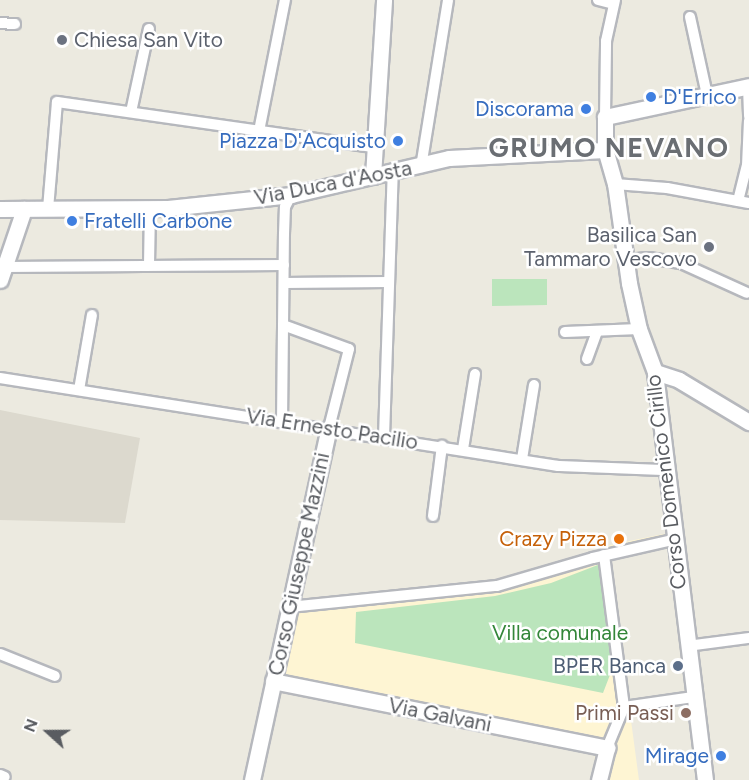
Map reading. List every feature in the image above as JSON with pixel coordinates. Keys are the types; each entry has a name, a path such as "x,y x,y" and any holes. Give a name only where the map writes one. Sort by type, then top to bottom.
{"street":[{"path":"259,131 285,0"},
{"path":"373,176 384,0"},
{"path":"421,167 448,0"},
{"path":"598,0 614,2 603,83 605,124 707,95 748,86 749,118 744,202 667,188 615,184"},
{"path":"690,17 707,95"},
{"path":"0,24 15,24"},
{"path":"131,112 149,29"},
{"path":"48,209 57,102 375,147"},
{"name":"Corso Domenico Cirillo","path":"605,124 606,156 615,184 625,261 639,329 655,372 664,470 705,780"},
{"name":"Via Duca d'Aosta","path":"0,208 150,208 291,195 421,167 449,158 606,156"},
{"path":"384,437 393,172"},
{"path":"282,422 285,207 291,195"},
{"path":"149,265 150,208"},
{"path":"24,209 2,273 149,265 284,265"},
{"path":"625,261 649,258 681,264 747,292"},
{"path":"284,284 388,282"},
{"path":"79,390 92,315"},
{"name":"Corso Giuseppe Mazzini","path":"252,780 329,428 349,350 283,325"},
{"path":"565,332 639,329"},
{"path":"587,359 597,332"},
{"path":"655,372 680,380 749,422"},
{"path":"463,449 475,374"},
{"name":"Via Ernesto Pacilio","path":"0,378 463,449 558,466 664,470"},
{"path":"522,459 534,385"},
{"path":"433,516 442,446"},
{"path":"289,607 497,586 604,555 673,540"},
{"path":"599,780 608,748 624,707 604,555"},
{"path":"687,646 749,638"},
{"path":"0,654 56,676"},
{"name":"Via Galvani","path":"273,681 608,748"},
{"path":"624,707 693,697"}],"shaded area":[{"path":"0,410 140,438 125,523 0,520"},
{"path":"668,533 669,546 610,556 627,700 684,692 685,704 630,713 639,780 592,780 595,755 276,688 294,602 498,580 586,558 610,545"}],"green space":[{"path":"492,279 547,279 547,305 492,306"},
{"name":"Villa comunale","path":"603,563 613,667 603,693 355,643 356,612 495,596 551,583"}],"place":[{"name":"Chiesa San Vito","path":"62,40"},
{"name":"D'Errico","path":"651,97"},
{"name":"Discorama","path":"586,109"},
{"name":"Piazza D'Acquisto","path":"398,141"},
{"name":"Fratelli Carbone","path":"72,221"},
{"name":"Basilica San Tammaro Vescovo","path":"709,247"},
{"name":"Crazy Pizza","path":"619,539"},
{"name":"BPER Banca","path":"678,666"},
{"name":"Primi Passi","path":"686,713"},
{"name":"Mirage","path":"721,756"}],"district":[{"name":"GRUMO NEVANO","path":"609,148"}]}
